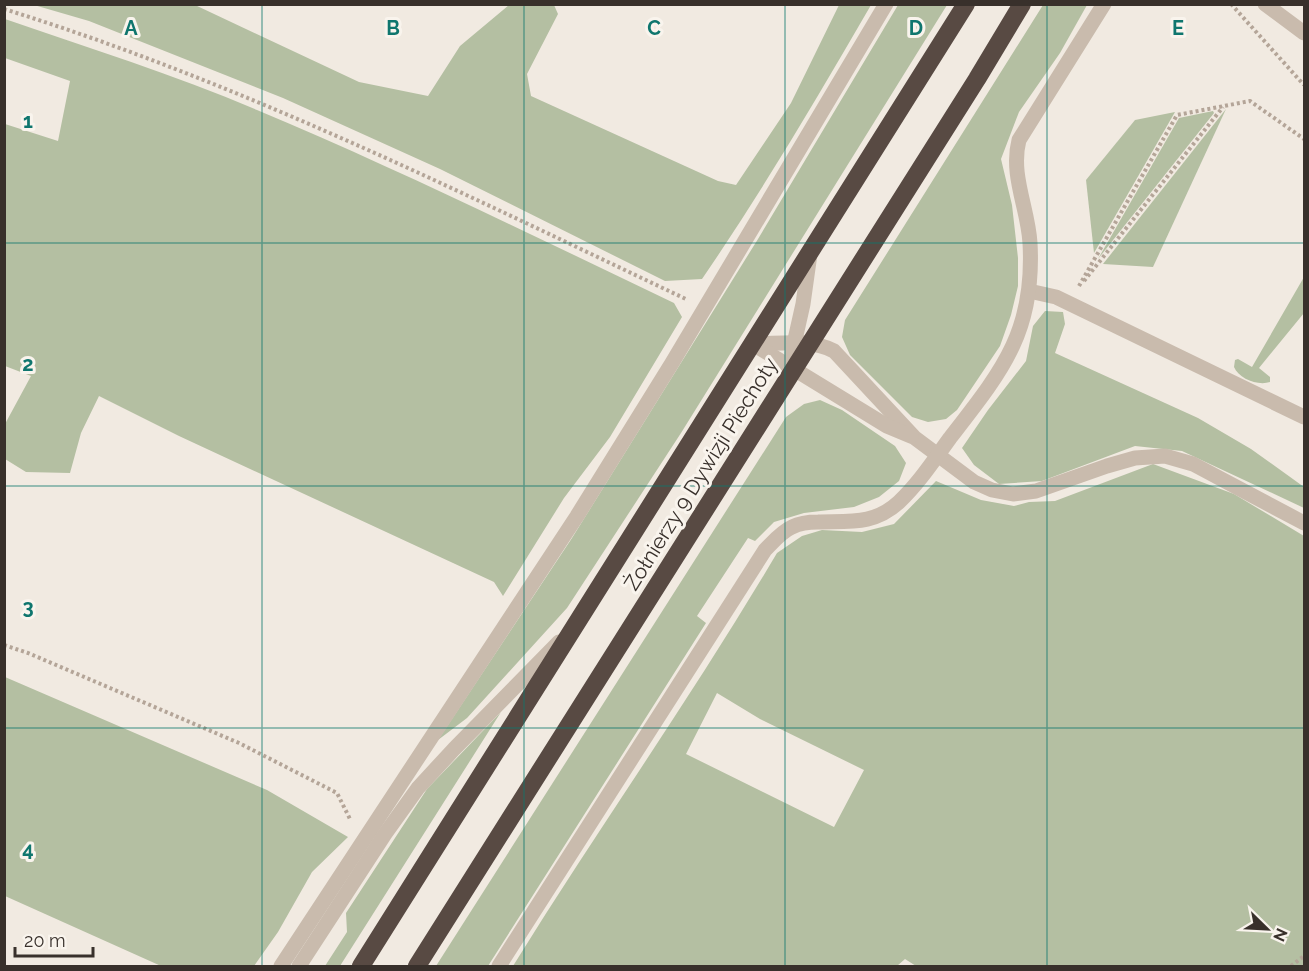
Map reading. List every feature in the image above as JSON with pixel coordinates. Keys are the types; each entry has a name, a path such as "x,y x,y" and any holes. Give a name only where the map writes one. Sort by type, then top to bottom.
{"highway":[{"name":"Żołnierzy 9 Dywizji Piechoty","path":"361,966 966,4"},
{"name":"Żołnierzy 9 Dywizji Piechoty","path":"417,966 794,370 802,343 977,79 1022,4"}],"street":[{"path":"281,966 577,516 705,308 886,4"},
{"path":"499,966 765,550 778,536 805,522 864,521 882,515 899,502 976,405 1010,353 1020,333 1029,291 1031,268 1030,239 1016,170 1019,140 1104,4"},
{"path":"1264,4 1305,33"},
{"path":"802,343 803,304 811,250"},
{"path":"1029,291 1056,297 1305,417"},
{"path":"753,345 822,344 834,351 915,438"},
{"path":"753,345 887,426 915,438 974,482 992,490 1013,494 1036,492 1107,466 1135,458 1153,456 1180,459 1305,523"},
{"path":"299,966 385,834 418,788 580,620"}],"path":[{"path":"1231,4 1305,85"},
{"path":"4,9 179,70 292,117 520,220 705,308"},
{"path":"1224,106 1076,291 1177,115 1250,101 1305,139"},
{"path":"4,645 239,743 337,793 349,815 360,846"},
{"path":"1291,966 1305,956"}],"green space":[{"path":"34,5 195,5 359,82 428,96 460,46 509,5 554,5 558,14 527,74 531,96 718,181 736,185 791,103 839,5 871,5 768,178 702,279 665,281 440,169 283,98 89,21"},
{"path":"898,5 947,5 681,433 567,608 467,718 438,740 572,538 758,239"},
{"path":"1043,5 1087,5 1060,53 1019,112 1001,159 1012,205 1018,258 1018,286 1011,315 1000,346 957,410 946,419 928,422 912,417 850,355 842,337 845,320"},
{"path":"5,19 163,73 257,110 519,228 674,303 682,317 610,437 564,498 503,596 494,582 179,436 99,396 81,433 70,473 26,472 5,459 5,424 31,376 5,366 5,124 58,141 70,81 5,58"},
{"path":"1226,109 1153,267 1103,264"},
{"path":"1213,111 1214,113 1098,259 1179,118"},
{"path":"1175,112 1094,253 1086,180 1135,120"},
{"path":"1304,277 1304,313 1259,368 1270,377 1270,382 1260,383 1244,378 1234,367 1235,360 1238,359 1252,367"},
{"path":"1045,311 1063,312 1065,324 1055,353 1198,418 1251,449 1304,487 1304,508 1182,451 1135,446 1042,481 999,484 974,465 962,448 1026,361 1033,326"},
{"path":"820,400 842,410 895,446 906,463 899,481 879,497 854,507 804,513 774,522 755,541 748,538 697,616 706,623 488,966 436,966 786,417 804,404"},
{"path":"1153,464 1234,494 1304,536 1304,966 916,966 905,959 897,966 513,966 713,657 777,553 802,536 822,530 862,532 894,524 936,481 981,500 1014,506 1029,502 1055,501","holes":["717,693 760,719 864,770 834,827 686,754"]},
{"path":"5,677 267,790 348,837 312,872 278,932 254,966 161,966 5,896"},
{"path":"501,712 340,966 325,966 347,932 346,913 427,789"}]}
